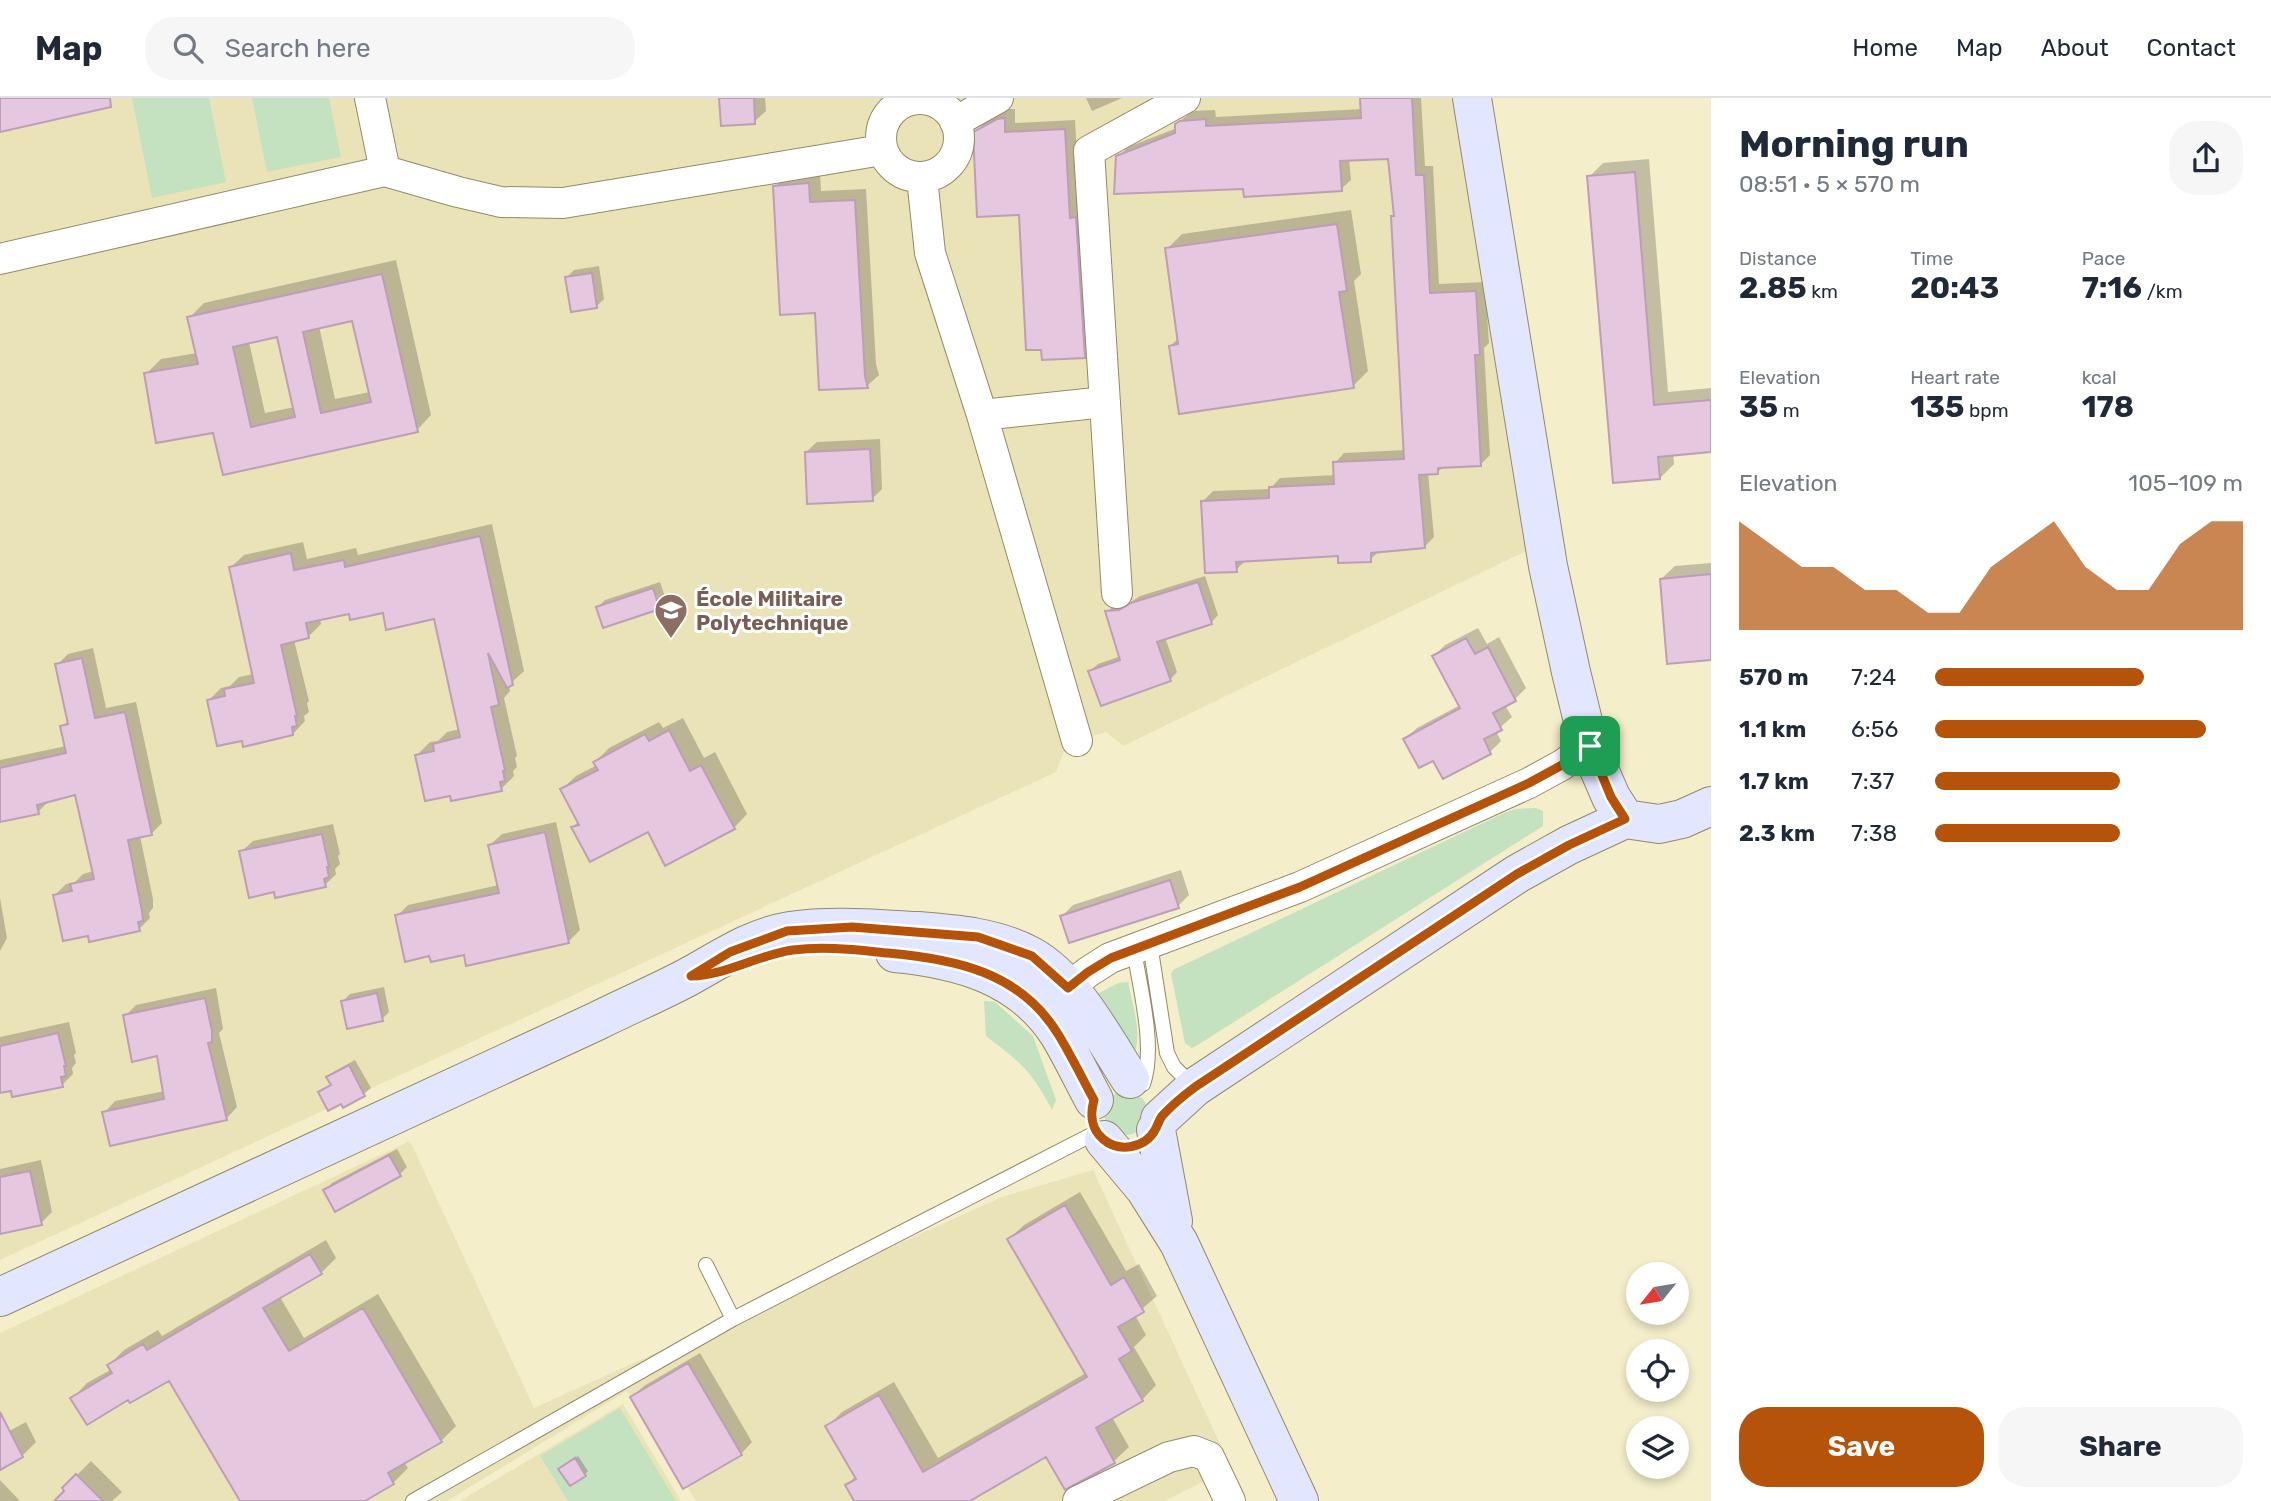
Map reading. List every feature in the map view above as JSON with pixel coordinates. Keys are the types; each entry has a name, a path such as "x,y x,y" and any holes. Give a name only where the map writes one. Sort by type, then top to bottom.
{"main road":[{"path":"1472,98 1548,566 1590,746 1611,797 1625,819"},
{"path":"1148,1100 1195,1087 1517,874 1569,845 1625,819 1659,824 1682,819 1711,806"},
{"path":"0,1297 691,976 730,952 787,931 852,927 978,937 1032,956 1068,988 1148,1100 1179,1243"},
{"path":"691,976 723,972 758,958 791,950 825,947 927,956 957,962 986,972 1016,989 1039,1010 1057,1032 1098,1124 1179,1243 1299,1501"},
{"path":"1119,1079 1148,1100 1148,1139 1126,1148 1114,1146 1098,1124 1100,1090 1119,1079"}],"street":[{"path":"370,98 386,171"},
{"path":"955,122 998,98"},
{"path":"1116,593 1089,151 1185,98"},
{"path":"907,99 927,99 939,104 955,122 959,135 958,147 945,169 934,176 909,177 897,171 882,150 880,135 884,120 894,108 907,99"},
{"path":"0,259 386,171 501,202 563,203 882,150"},
{"path":"922,178 930,253 982,415 1077,741"},
{"path":"982,415 1105,402"},
{"path":"1068,988 1099,964 1278,896 1537,779 1590,746"},
{"path":"1078,1501 1169,1457 1194,1451 1209,1457 1230,1501"}],"lane":[{"path":"1142,947 1167,1053 1174,1067 1195,1087"},
{"path":"1142,947 1149,1049 1148,1100"},
{"path":"413,1501 733,1320 1098,1124"},
{"path":"706,1265 733,1320"}],"shaded area":[{"name":"École Militaire Polytechnique","path":"0,98 1455,98 1532,548 1123,746 1106,732 1077,741 1065,749 1056,772 0,1260"},
{"path":"410,1141 534,1408 1002,1197 1093,1170 1231,1468 1164,1501 696,1501 627,1391 447,1501 0,1501 0,1333"},
{"path":"623,1404 681,1501 460,1501"}],"green space":[{"path":"132,98 209,98 226,182 152,198"},
{"path":"252,98 329,98 341,157 267,172"},
{"path":"1536,808 1543,811 1543,826 1196,1046 1192,1048 1185,1043 1171,974 1173,970 1504,813"},
{"path":"1128,982 1137,1032 1135,1051 1131,1059 1086,1000 1118,983"},
{"path":"984,1001 995,1002 1033,1036 1056,1100 1052,1110 1038,1085 1024,1068 986,1036"},
{"path":"1126,1091 1141,1098 1148,1113 1141,1128 1126,1135 1111,1128 1104,1113 1111,1098"},
{"path":"620,1408 676,1501 568,1501 540,1456"}],"building":[{"path":"0,98 110,98 111,107 0,132"},
{"path":"719,98 754,98 755,124 721,126"},
{"path":"1360,98 1412,98 1416,175 1424,175 1430,293 1476,291 1480,355 1475,355 1481,466 1438,468 1438,474 1419,475 1425,548 1371,553 1371,562 1338,563 1338,556 1236,562 1237,572 1205,573 1201,501 1269,498 1269,487 1334,484 1333,462 1404,459 1391,216 1394,216 1388,159 1340,161 1342,191 1244,197 1243,189 1114,194 1116,156 1175,133 1175,124 1180,121 1206,119 1206,126 1361,118"},
{"path":"1005,118 1005,132 1065,129 1070,218 1076,217 1085,358 1042,360 1041,350 1026,350 1019,215 977,217 973,132 997,119"},
{"path":"1635,172 1654,405 1711,400 1711,452 1658,457 1660,479 1613,483 1587,176"},
{"path":"809,183 810,202 855,200 865,376 868,388 819,390 815,313 780,315 773,186"},
{"path":"1337,224 1347,291 1339,292 1354,388 1179,414 1169,346 1178,344 1165,248"},
{"path":"592,273 597,308 571,312 565,277"},
{"path":"382,274 418,432 223,475 213,433 156,443 144,373 198,364 187,317","holes":["352,321 371,402 321,413 303,332","277,337 295,417 251,427 233,347"]},
{"path":"870,449 873,501 807,504 805,452"},
{"path":"480,536 513,685 507,688 488,653 499,705 491,707 505,770 505,781 500,782 502,791 451,801 450,796 425,801 415,755 434,751 433,744 460,737 434,619 386,630 383,613 350,620 349,614 306,623 309,638 281,645 297,716 297,726 292,727 293,735 243,747 242,741 217,746 207,700 225,696 224,689 254,683 229,567 291,553 294,570 344,560 345,567"},
{"path":"1711,574 1711,660 1667,664 1660,579"},
{"path":"1198,582 1212,624 1157,642 1171,681 1101,706 1088,671 1120,660 1105,611 1119,610 1131,603"},
{"path":"653,588 660,609 603,628 596,607"},
{"path":"1466,638 1475,654 1488,647 1516,701 1493,713 1502,730 1484,739 1491,754 1443,779 1433,761 1419,768 1403,739 1460,708 1432,656"},
{"path":"82,658 95,718 125,712 152,835 128,840 142,911 143,921 138,922 140,931 89,942 88,936 63,941 53,895 72,891 70,884 94,879 75,795 37,805 39,814 0,822 0,768 66,753 60,726 68,724 55,664"},
{"path":"669,730 690,771 701,765 735,829 665,866 648,832 590,862 571,827 579,825 560,789 598,770 593,762 645,734 649,741"},
{"path":"545,832 569,943 466,966 464,955 431,962 429,956 405,962 395,915 499,893 488,845"},
{"path":"322,834 329,867 329,877 324,879 326,887 275,898 274,892 249,898 239,851"},
{"path":"1170,880 1179,908 1069,943 1060,916"},
{"path":"377,993 383,1021 347,1029 341,1001"},
{"path":"205,998 212,1031 212,1042 208,1043 227,1120 110,1146 102,1112 164,1099 157,1056 132,1062 123,1015"},
{"path":"58,1033 66,1066 66,1076 61,1077 63,1087 12,1097 11,1091 0,1093 0,1046"},
{"path":"349,1065 365,1096 343,1108 341,1104 328,1111 318,1092 331,1085 326,1077"},
{"path":"389,1155 401,1176 335,1212 323,1190"},
{"path":"30,1171 42,1225 0,1234 0,1177"},
{"path":"1065,1205 1111,1285 1124,1277 1144,1312 1118,1327 1132,1351 1119,1359 1143,1401 1096,1428 1115,1463 1065,1490 1046,1457 970,1501 854,1501 845,1485 856,1479 825,1426 879,1395 923,1472 1087,1377 1007,1239"},
{"path":"310,1254 322,1274 263,1308 289,1351 363,1308 442,1442 388,1473 394,1484 365,1501 240,1501 169,1381 130,1403 128,1400 87,1425 70,1398 112,1373 107,1365 143,1344 147,1350"},
{"path":"688,1363 742,1455 683,1489 630,1397"},
{"path":"0,1412 23,1457 0,1470"},
{"path":"575,1458 586,1476 570,1486 558,1469"},
{"path":"76,1474 103,1501 54,1501"}],"place":[{"name":"École Militaire Polytechnique","path":"671,640"}],"route":[{"path":"1590,746 1611,797 1625,819 1569,845 1517,874 1195,1087 1182,1096 1160,1119 1156,1130 1148,1139 1138,1145 1126,1148 1114,1146 1104,1140 1092,1122 1094,1100 1057,1032 1039,1010 1016,989 986,972 927,956 825,947 791,950 758,958 723,972 691,976 730,952 787,931 852,927 978,937 1032,956 1068,988 1111,958 1300,887 1529,783 1590,746"}]}
